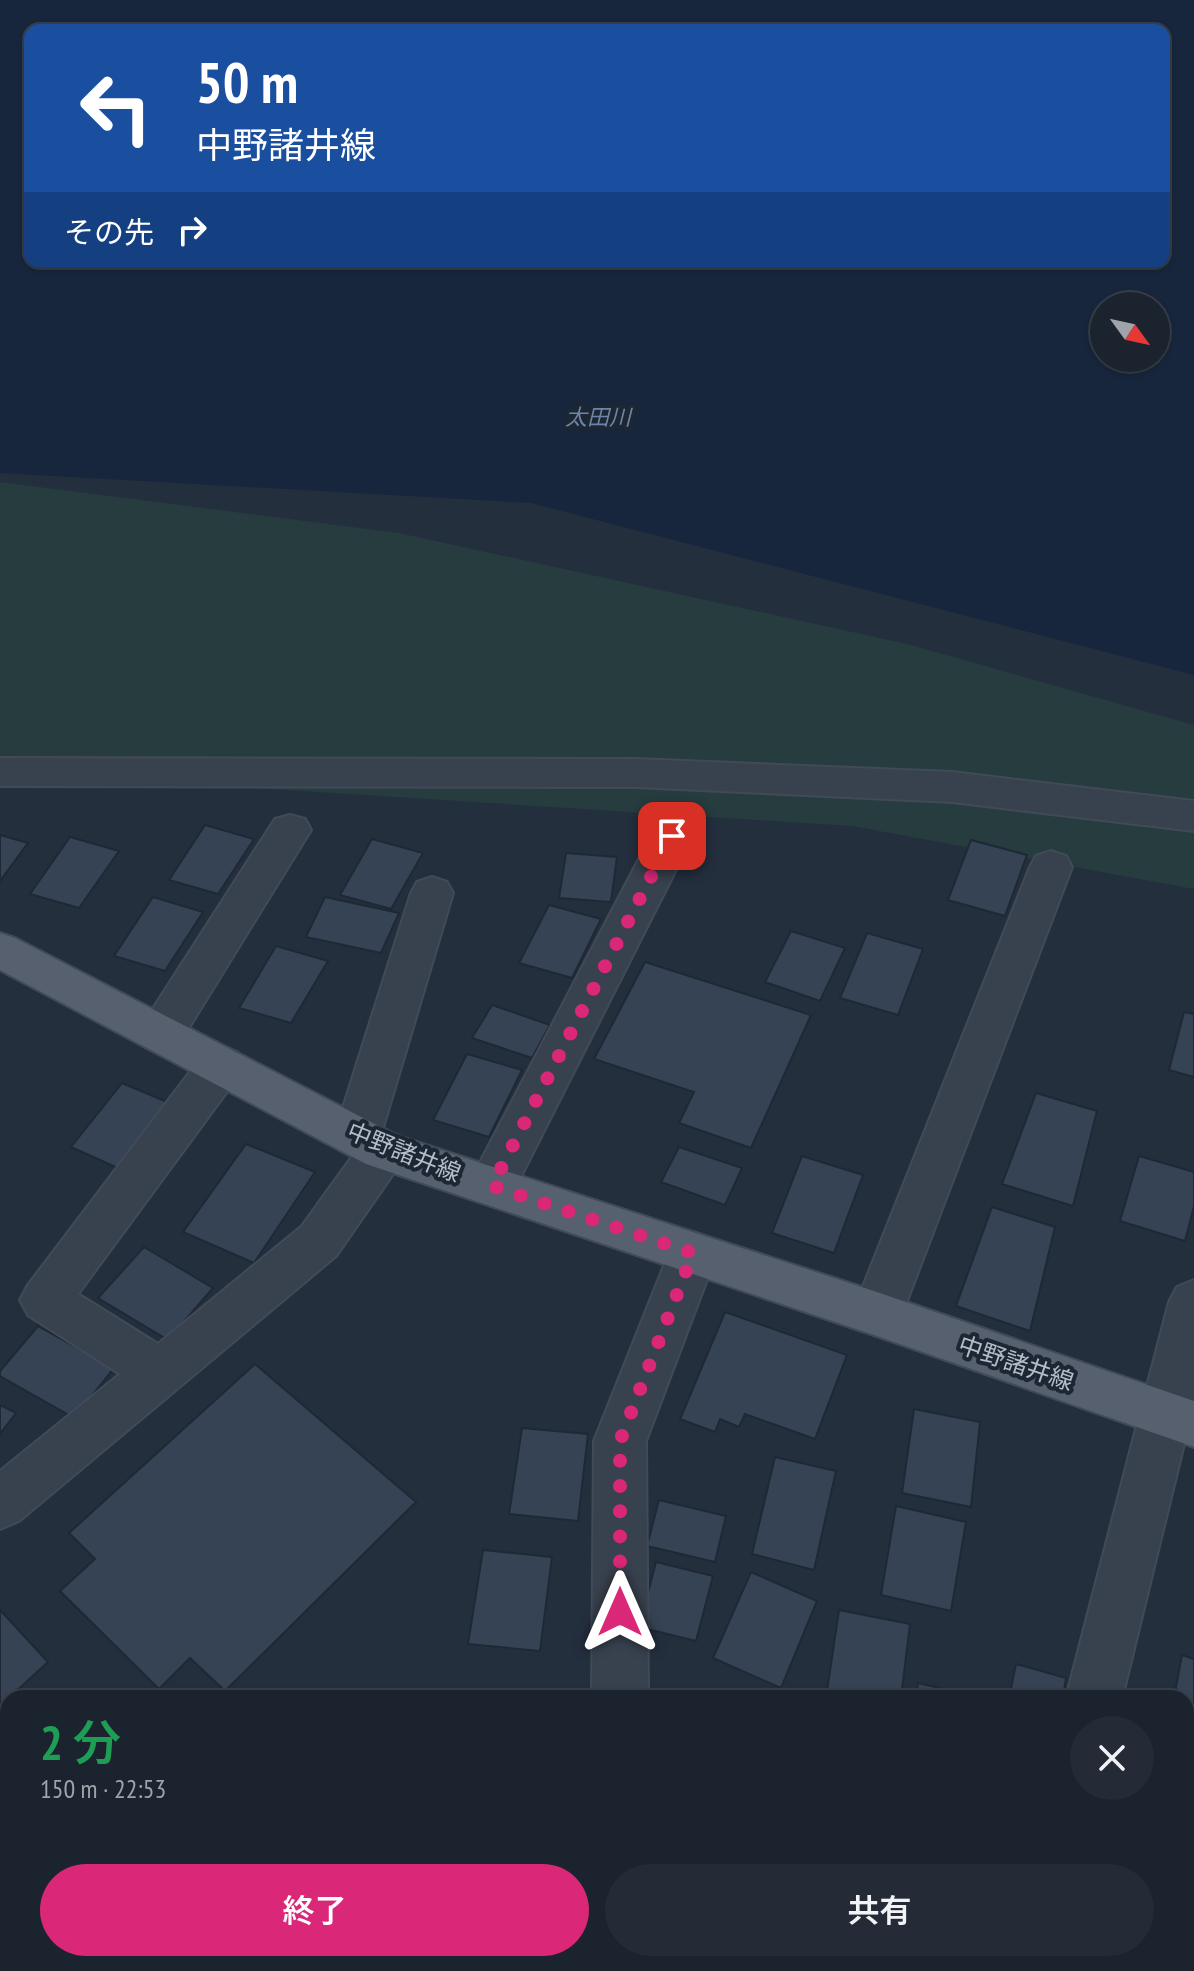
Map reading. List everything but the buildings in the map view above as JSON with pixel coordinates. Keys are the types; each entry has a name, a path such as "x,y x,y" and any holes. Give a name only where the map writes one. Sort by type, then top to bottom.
{"main road":[{"name":"中野諸井線","path":"0,950 370,1143 1179,1419"}],"street":[{"path":"0,772 636,773 952,787 1194,816"},
{"path":"161,1034 290,830"},
{"path":"492,1186 672,836"},
{"path":"877,1314 1051,867"},
{"path":"0,1504 319,1241 370,1143 432,893"},
{"path":"160,1372 45,1300 221,1065"},
{"path":"620,1690 620,1441 693,1253"},
{"path":"1096,1690 1179,1419 1194,1302"}],"green space":[{"path":"0,482 399,533 907,644 1194,725 1194,889 852,826 0,772"}],"water":[{"name":"太田川","path":"0,0 1194,0 1194,675 531,503 0,473"}],"route":[{"path":"620,1612 620,1441 693,1253 492,1186 672,836"}]}
